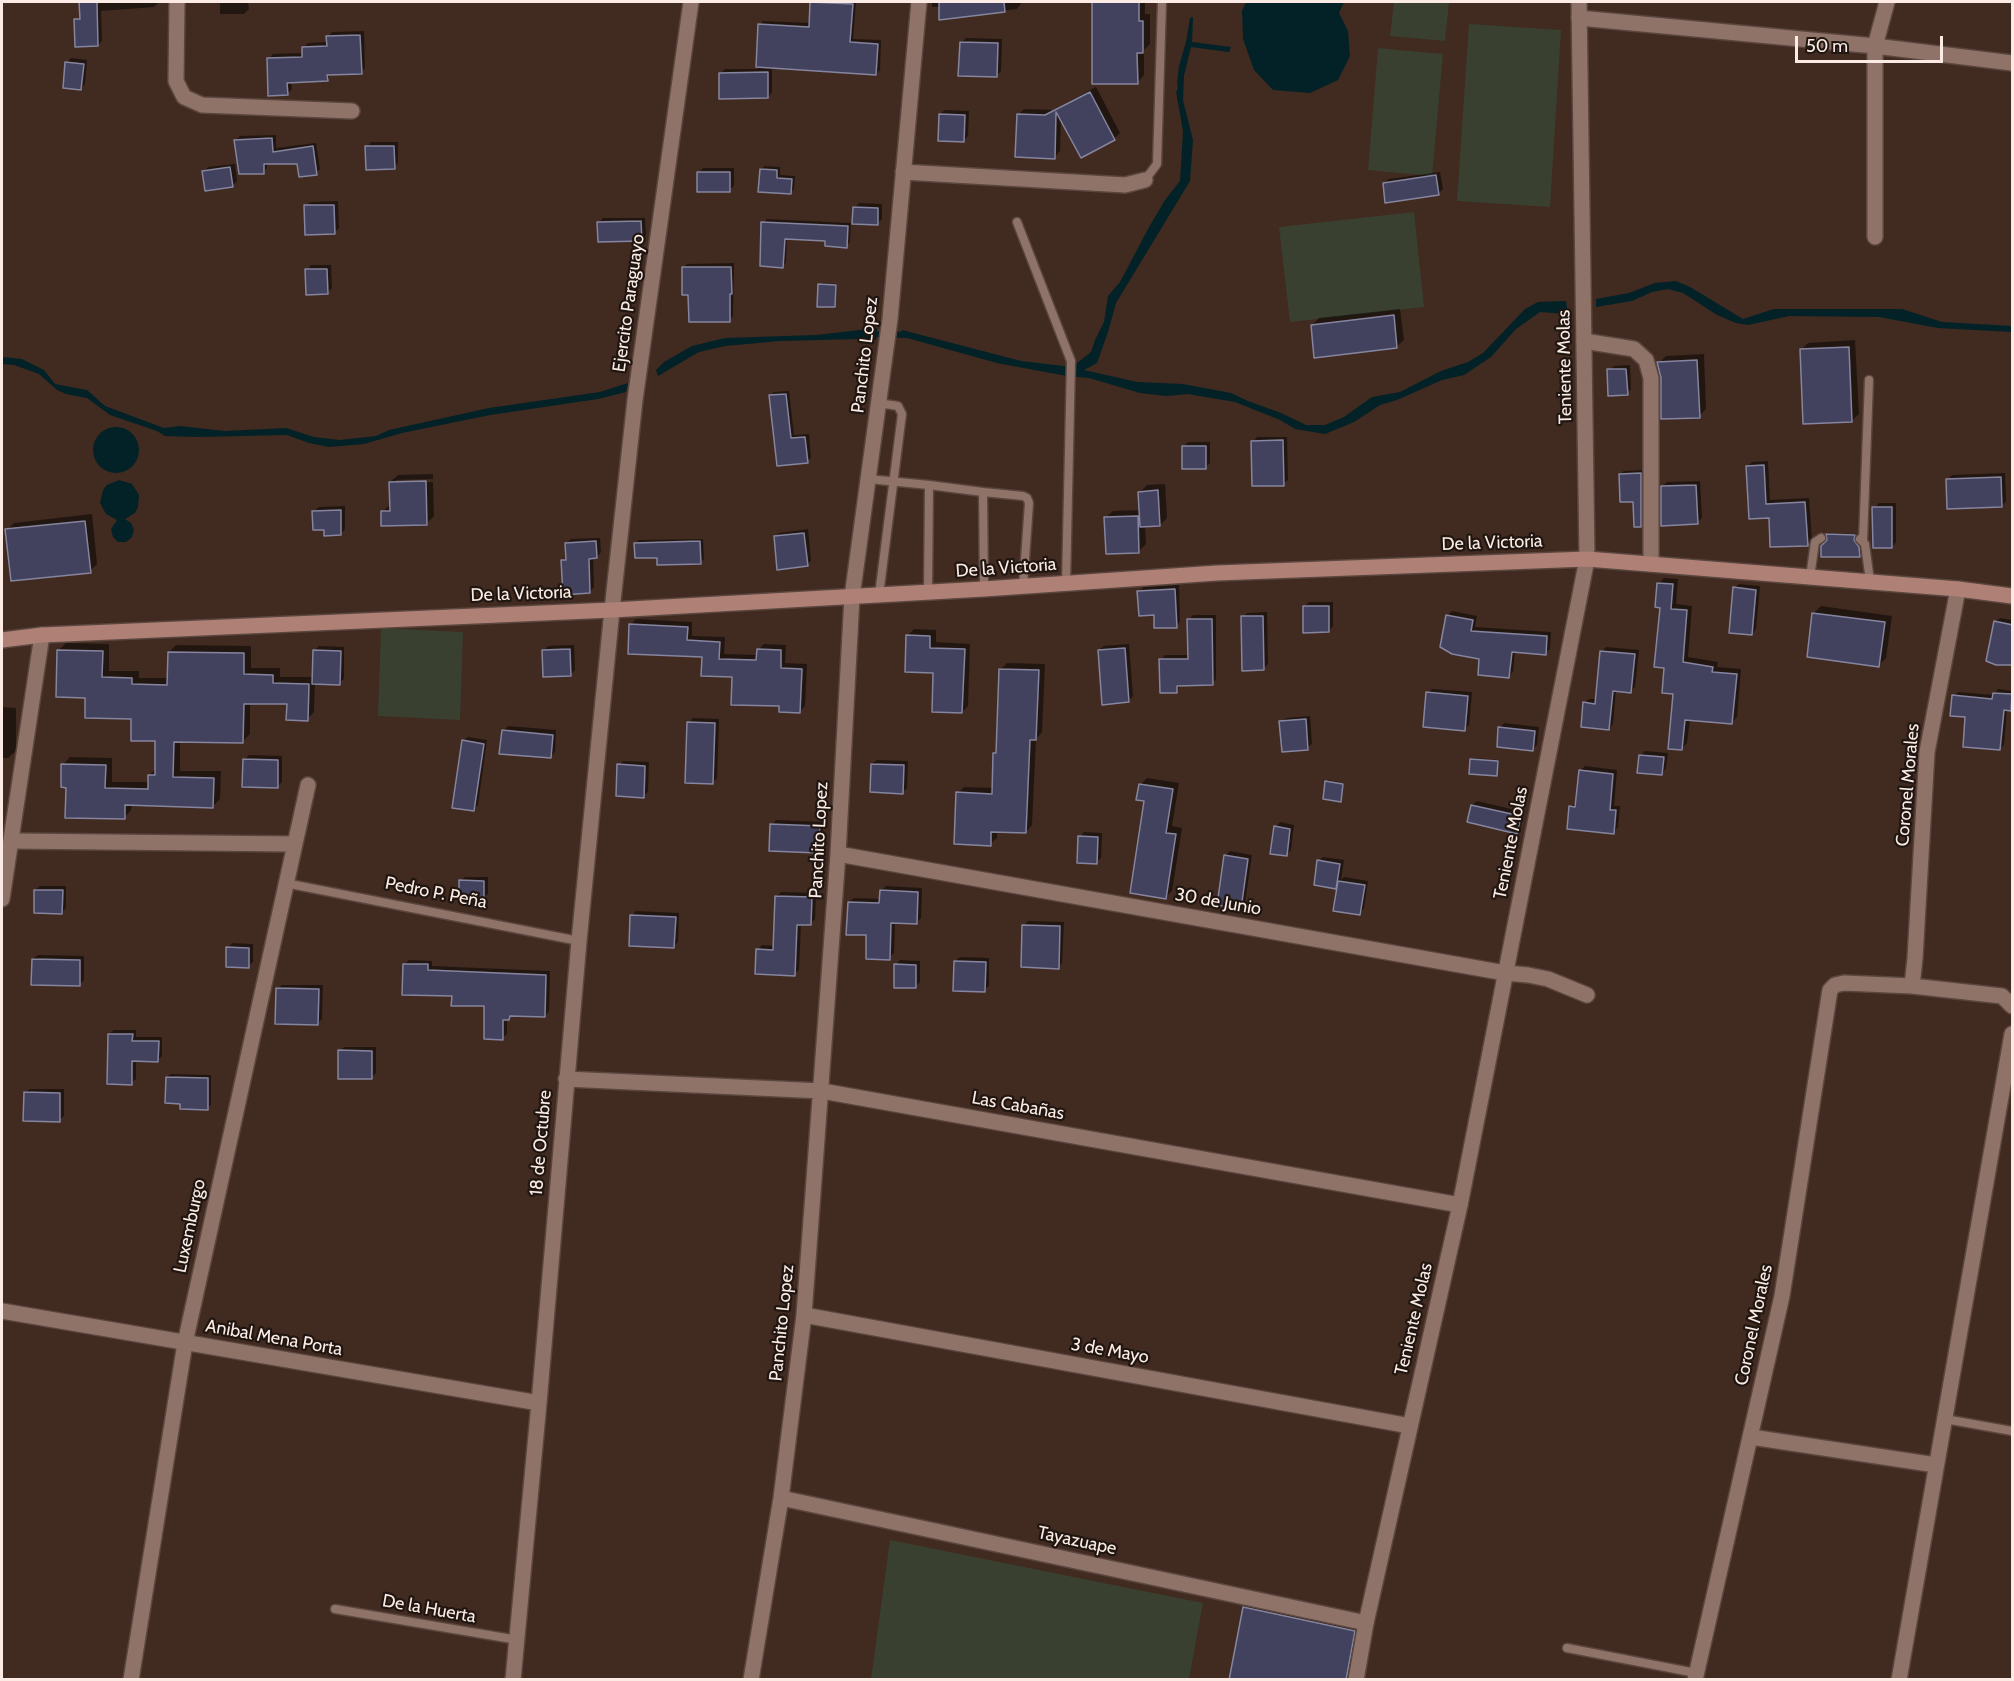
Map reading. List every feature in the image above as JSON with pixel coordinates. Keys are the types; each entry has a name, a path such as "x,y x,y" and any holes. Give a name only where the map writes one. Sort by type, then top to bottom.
{"main road":[{"name":"De la Victoria","path":"2,640 42,635 612,610 984,590 1217,573 1587,559 1870,581 2013,596"}],"street":[{"path":"177,2 176,81 184,98 202,105 352,111"},
{"name":"Ejercito Paraguayo","path":"612,610 635,400 691,2"},
{"name":"Panchito Lopez","path":"751,1680 781,1498 804,1315 838,854 852,597 890,319 920,2"},
{"name":"Teniente Molas","path":"1356,1680 1366,1623 1460,1205 1587,559 1579,2"},
{"path":"1875,237 1875,46 1887,2"},
{"path":"1579,18 1875,46 2013,63"},
{"path":"903,172 1125,185 1145,180"},
{"path":"1584,340 1634,349 1646,360 1651,378 1651,564"},
{"name":"Coronel Morales","path":"1696,1676 1782,1296 1830,990 1844,983 1911,986 1915,958 1927,752 1958,589"},
{"name":"18 de Octubre","path":"514,1679 566,1079 612,610"},
{"path":"2,899 42,635"},
{"name":"Luxemburgo","path":"131,1680 185,1342 308,785"},
{"path":"12,841 294,844"},
{"name":"30 de Junio","path":"838,854 1548,979 1587,995"},
{"path":"1911,986 2002,996 2013,1006"},
{"path":"1899,1680 2013,1034"},
{"name":"Las Cabañas","path":"566,1079 822,1091 1460,1205"},
{"name":"Anibal Mena Porta","path":"2,1311 539,1403"},
{"name":"3 de Mayo","path":"804,1315 1410,1426"},
{"path":"1751,1437 1936,1465"},
{"name":"Tayazuape","path":"781,1498 1366,1623"}],"lane":[{"path":"1145,180 1157,164 1162,2"},
{"path":"1017,222 1071,361 1066,584"},
{"path":"1869,380 1862,540 1870,581"},
{"path":"878,403 898,406 901,409 879,595"},
{"path":"868,479 1027,498 1029,503 1023,587"},
{"path":"928,592 929,485"},
{"path":"983,492 984,590"},
{"path":"1810,577 1815,542 1821,538"},
{"name":"Pedro P. Peña","path":"285,884 579,941"},
{"path":"1945,1419 2013,1431"},
{"name":"De la Huerta","path":"335,1610 518,1640"},
{"path":"1567,1648 1696,1676"}],"green space":[{"path":"1394,2 1449,2 1445,41 1390,36"},
{"path":"1469,24 1561,30 1550,207 1457,201"},
{"path":"1378,48 1443,54 1432,176 1368,170"},
{"path":"1414,212 1424,307 1290,322 1279,227"},
{"path":"381,628 463,632 460,720 378,716"},
{"path":"890,1540 1203,1603 1189,1679 871,1679"}],"water":[{"path":"1246,2 1344,2 1339,13 1348,31 1350,56 1338,80 1310,93 1273,90 1254,70 1243,39 1242,11"},
{"path":"1193,17 1192,42 1231,47 1229,52 1191,47 1182,84 1177,84 1190,18"},
{"path":"1176,91 1181,92 1193,140 1190,181 1116,303 1097,363 1084,370 1137,382 1183,384 1231,393 1306,425 1325,425 1344,417 1372,397 1400,392 1441,371 1468,362 1483,353 1525,309 1538,302 1566,301 1568,314 1540,312 1516,329 1491,357 1464,375 1442,380 1380,405 1354,422 1325,434 1295,429 1280,420 1235,402 1188,394 1166,396 1140,393 1089,378 997,363 900,336 902,330 1021,361 1072,367 1091,352 1104,322 1108,296 1120,282 1165,200 1180,181 1183,131"},
{"path":"1676,281 1743,319 1774,309 1902,309 1942,322 2012,326 2012,332 1938,328 1879,317 1789,316 1748,325 1717,315 1683,293 1668,289 1652,292 1632,301 1596,307 1596,299 1629,293 1655,283"},
{"path":"877,328 876,340 780,341 725,346 699,352 658,376 656,370 664,362 692,346 725,338 816,335"},
{"path":"2,357 22,359 44,370 55,384 87,390 105,406 164,428 180,426 225,431 286,428 314,437 339,440 376,436 389,430 489,408 600,392 628,383 626,392 598,399 490,415 402,433 364,444 329,447 287,435 165,436 157,431 110,415 87,398 57,390 39,374 14,365 2,364"},
{"path":"116,427 132,434 139,450 132,466 116,473 100,466 93,450 100,434"},
{"path":"119,480 132,484 139,495 135,513 125,519 131,523 134,530 132,537 126,542 118,542 113,537 111,529 117,520 106,514 100,503 103,490 107,485"}],"building":[{"path":"79,2 97,2 98,46 75,47 74,19 80,19"},
{"path":"810,2 853,4 850,42 878,44 876,75 756,67 758,24 809,27"},
{"path":"939,2 1004,2 1005,12 939,20"},
{"path":"1092,2 1139,2 1139,21 1143,21 1143,53 1137,53 1138,84 1092,84"},
{"path":"360,35 362,74 327,75 328,81 287,83 288,95 268,96 267,58 302,57 302,47 327,46 326,36"},
{"path":"960,42 998,43 997,77 958,76"},
{"path":"65,62 84,64 81,90 63,88"},
{"path":"768,72 768,98 719,99 719,73"},
{"path":"1090,92 1115,140 1081,158 1056,112 1055,159 1015,157 1017,114 1045,115"},
{"path":"939,114 965,115 964,142 938,141"},
{"path":"272,138 273,152 313,146 317,175 299,177 297,164 264,164 264,174 239,174 234,140"},
{"path":"365,146 394,146 395,169 366,170"},
{"path":"230,167 233,187 205,191 202,171"},
{"path":"760,169 777,170 777,178 792,179 791,194 758,192"},
{"path":"697,172 730,172 730,192 697,192"},
{"path":"1436,175 1439,195 1385,203 1383,183"},
{"path":"304,205 334,205 335,234 305,235"},
{"path":"853,207 878,208 878,225 852,224"},
{"path":"641,221 642,241 598,242 597,222"},
{"path":"761,222 848,226 847,248 825,246 825,241 785,239 783,268 760,266"},
{"path":"682,267 731,267 730,322 689,322 688,295 682,295"},
{"path":"305,269 327,269 328,294 306,295"},
{"path":"818,284 836,285 835,307 817,307"},
{"path":"1394,315 1397,348 1314,358 1311,325"},
{"path":"1849,347 1852,422 1803,424 1800,349"},
{"path":"1697,360 1700,418 1661,419 1661,378 1657,362"},
{"path":"1607,369 1626,369 1628,395 1608,396"},
{"path":"786,394 791,438 805,437 808,463 777,466 769,395"},
{"path":"1283,440 1284,486 1252,486 1251,441"},
{"path":"1182,446 1206,446 1206,469 1182,469"},
{"path":"1764,465 1766,504 1805,502 1808,546 1770,547 1769,518 1749,519 1746,466"},
{"path":"1641,473 1641,527 1634,527 1633,502 1620,502 1619,474"},
{"path":"2001,477 2002,507 1947,509 1946,479"},
{"path":"426,481 427,525 381,526 381,511 390,511 389,482"},
{"path":"1696,485 1698,524 1661,526 1661,486"},
{"path":"1158,490 1160,526 1140,527 1138,492"},
{"path":"1872,507 1892,507 1892,548 1873,548"},
{"path":"341,510 341,535 324,536 324,530 313,530 312,511"},
{"path":"1138,516 1139,553 1106,554 1104,517"},
{"path":"85,521 91,573 11,581 5,529"},
{"path":"804,533 808,566 777,570 774,536"},
{"path":"1826,534 1855,535 1854,540 1859,547 1860,557 1821,557 1821,546 1827,540"},
{"path":"596,541 597,558 589,559 590,593 563,595 561,560 566,560 565,543"},
{"path":"700,541 701,564 657,565 657,558 635,558 634,543"},
{"path":"1657,583 1673,584 1671,609 1687,610 1683,662 1713,667 1712,672 1737,674 1732,724 1685,720 1682,750 1668,749 1673,694 1662,693 1664,668 1654,667 1660,608 1655,607"},
{"path":"1733,587 1756,590 1752,635 1729,633"},
{"path":"1175,589 1177,628 1154,628 1154,615 1139,616 1137,591"},
{"path":"1303,606 1329,606 1329,632 1303,633"},
{"path":"1812,613 1885,622 1879,667 1807,657"},
{"path":"1446,615 1473,620 1471,631 1547,636 1546,655 1512,652 1509,678 1478,675 1479,659 1452,654 1440,647"},
{"path":"1241,616 1263,616 1264,670 1242,671"},
{"path":"1187,619 1212,619 1213,685 1177,686 1177,693 1160,693 1159,659 1188,659"},
{"path":"1994,621 2013,625 2013,665 1996,665 1986,661"},
{"path":"629,624 688,627 687,640 720,642 719,659 756,660 757,649 781,650 781,668 802,669 800,713 779,712 779,706 731,705 732,677 701,676 702,657 628,654"},
{"path":"906,635 930,636 930,648 965,649 962,713 932,712 933,673 905,672"},
{"path":"1125,648 1129,702 1102,705 1098,650"},
{"path":"570,649 571,676 543,677 542,650"},
{"path":"57,650 103,651 102,677 132,678 132,684 167,685 168,652 244,653 244,674 273,675 273,683 309,684 308,721 286,720 287,704 244,704 243,743 174,742 173,777 214,778 213,808 125,805 125,819 65,818 66,788 61,787 61,764 106,765 105,788 148,789 148,775 155,775 155,741 131,741 131,719 85,718 85,698 56,697"},
{"path":"313,650 341,651 340,685 312,684"},
{"path":"1600,651 1635,654 1631,693 1613,691 1609,730 1581,727 1583,702 1595,704"},
{"path":"999,669 1039,670 1036,740 1030,740 1026,833 991,832 991,846 954,844 956,792 992,794"},
{"path":"1426,692 1468,696 1465,731 1423,727"},
{"path":"1993,693 2012,694 2011,711 2004,710 2000,750 1963,747 1965,717 1950,716 1952,695 1992,699"},
{"path":"1306,719 1308,750 1282,752 1279,721"},
{"path":"687,722 715,723 713,784 685,783"},
{"path":"1498,727 1535,731 1533,751 1497,747"},
{"path":"502,730 553,735 551,758 499,754"},
{"path":"462,740 484,744 474,811 452,808"},
{"path":"1639,755 1664,757 1662,775 1637,773"},
{"path":"243,759 278,760 278,788 242,787"},
{"path":"1470,759 1498,761 1497,776 1469,774"},
{"path":"617,764 645,766 644,798 616,796"},
{"path":"871,764 904,765 903,794 870,792"},
{"path":"1579,770 1613,774 1610,810 1616,810 1614,834 1567,829 1569,806 1575,807"},
{"path":"1325,781 1343,784 1341,802 1323,799"},
{"path":"1139,784 1173,789 1166,833 1176,834 1166,899 1130,893 1144,801 1136,800"},
{"path":"1471,805 1521,816 1517,834 1467,822"},
{"path":"770,824 820,826 818,853 769,851"},
{"path":"1274,826 1290,829 1287,856 1270,854"},
{"path":"1078,836 1098,837 1097,864 1077,863"},
{"path":"1224,855 1248,859 1241,909 1217,905"},
{"path":"1317,860 1340,864 1336,889 1314,885"},
{"path":"459,880 484,881 484,900 459,899"},
{"path":"1338,881 1365,885 1360,915 1333,911"},
{"path":"34,890 63,890 62,914 34,913"},
{"path":"880,890 918,892 917,924 891,923 890,960 866,959 866,935 846,935 848,902 879,903"},
{"path":"775,896 812,897 811,925 797,925 795,976 755,974 756,949 773,950"},
{"path":"630,915 676,917 674,948 629,946"},
{"path":"1022,925 1060,926 1059,969 1021,967"},
{"path":"226,947 249,948 249,968 226,967"},
{"path":"32,959 80,960 80,986 31,985"},
{"path":"954,961 986,962 985,992 953,991"},
{"path":"403,964 428,964 428,970 546,975 545,1017 510,1016 509,1020 503,1020 503,1040 484,1039 484,1006 451,1006 452,996 402,995"},
{"path":"894,964 916,965 916,988 894,988"},
{"path":"276,988 319,989 318,1025 275,1024"},
{"path":"108,1034 133,1034 132,1041 159,1041 158,1062 132,1061 132,1085 107,1084"},
{"path":"338,1050 372,1051 372,1079 338,1079"},
{"path":"166,1077 208,1078 208,1110 180,1109 180,1104 165,1103"},
{"path":"24,1092 60,1093 60,1122 23,1121"},
{"path":"1243,1607 1355,1631 1346,1680 1229,1680"}],"waterway":[{"path":"1180,99 1181,76"},
{"path":"870,334 908,335"}]}
